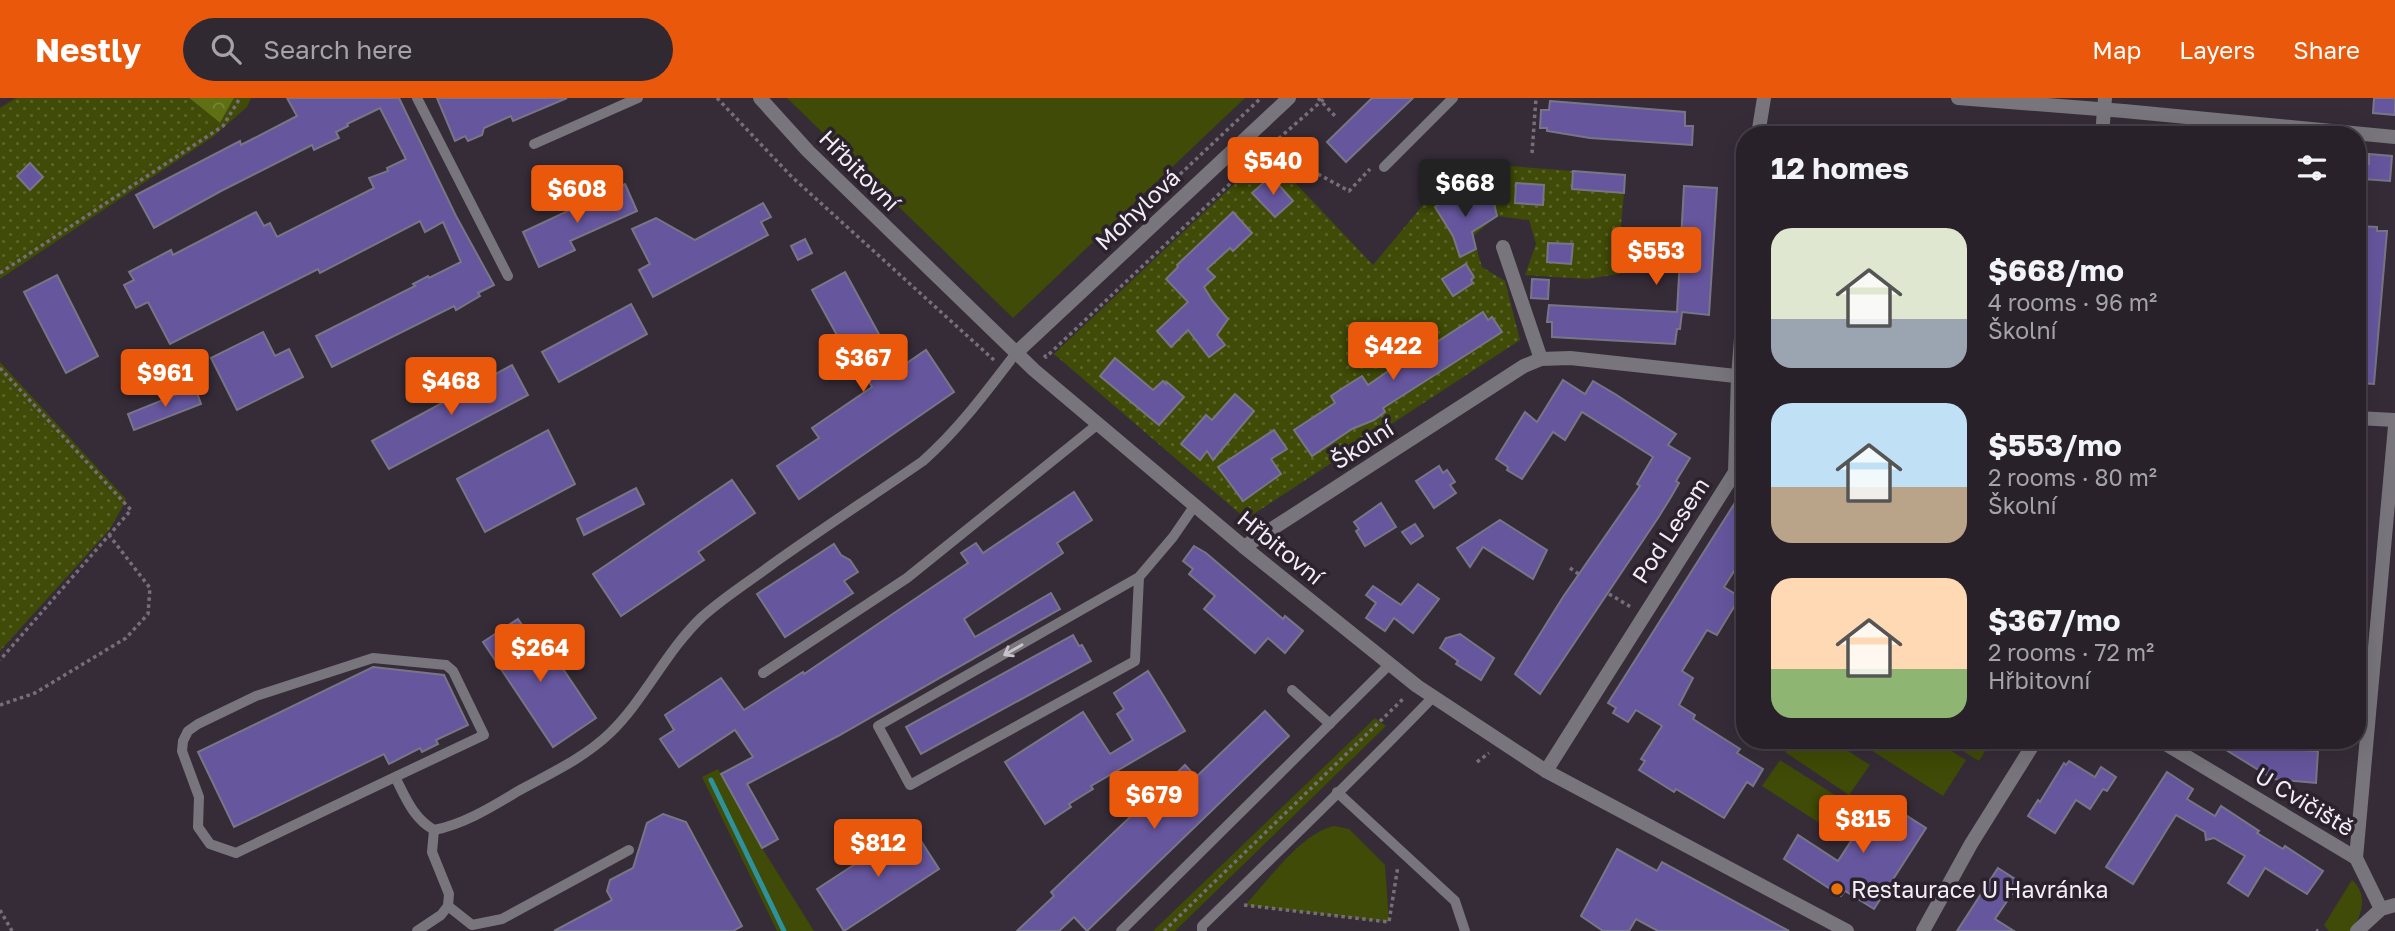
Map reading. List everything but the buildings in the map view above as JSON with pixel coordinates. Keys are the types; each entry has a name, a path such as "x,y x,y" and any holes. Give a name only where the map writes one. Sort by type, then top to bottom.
{"street":[{"name":"Hřbitovní","path":"760,98 808,151 1016,353 1244,547 1417,686 1546,771 1847,931"},
{"name":"Mohylová","path":"1016,353 1289,98"},
{"path":"1759,126 1764,98"},
{"path":"1958,98 2104,103 2301,126"},
{"path":"2103,126 2104,103"},
{"path":"2366,134 2395,137"},
{"path":"1503,247 1541,359"},
{"name":"Školní","path":"1244,547 1524,366 1541,359 1570,358 1736,376"},
{"path":"2366,418 2395,420"},
{"path":"2366,747 2395,426"},
{"name":"Pod Lesem","path":"1546,771 1644,614 1736,481"},
{"path":"1923,931 1971,844 2030,749"},
{"name":"U Cvičiště","path":"2174,749 2356,858"},
{"path":"2357,931 2388,907 2356,858 2366,749"}],"lane":[{"path":"417,98 508,276"},
{"path":"534,144 638,98"},
{"path":"1384,167 1453,98"},
{"path":"395,777 412,810 422,823 434,830 450,827 474,816 578,759 610,733 701,618 777,561 923,461 983,398 1016,353"},
{"path":"763,673 907,578 1098,424"},
{"path":"1139,577 1135,661 911,785 878,726 1139,577 1173,537 1195,505"},
{"path":"373,658 446,665 453,671 484,735 395,777 236,853 210,844 198,827 199,797 181,751 188,732 198,724 256,696 358,662 373,658"},
{"path":"1121,931 1390,664"},
{"path":"1292,690 1330,724"},
{"path":"1202,931 1202,926 1371,762 1433,697"},
{"path":"1338,792 1455,901 1465,931"},
{"path":"417,931 441,915 448,906 449,894 432,852 434,830"},
{"path":"448,906 472,925 502,919 629,850"}],"path":[{"path":"0,273 223,126 240,98"},
{"path":"717,98 792,177 1004,369"},
{"path":"1532,153 1536,98"},
{"path":"1046,357 1321,99 1335,116"},
{"path":"1269,147 1349,191 1378,161 1384,167"},
{"path":"0,368 131,510 0,660"},
{"path":"0,705 35,693 126,638 148,614 150,588 109,535"},
{"path":"1570,568 1580,575"},
{"path":"1609,594 1644,614"},
{"path":"1164,931 1417,686"},
{"path":"1226,903 1389,922 1400,850"},
{"path":"0,910 12,931"}],"green space":[{"path":"16,98 189,98 220,123 0,270 0,108"},
{"path":"189,98 234,98 220,123"},
{"path":"234,98 251,98 247,107 214,136 0,279 0,270 220,123"},
{"path":"787,98 1245,98 1013,318"},
{"path":"1267,153 1373,265 1459,162 1573,171 1572,188 1624,193 1621,225 1631,272 1587,279 1525,275 1536,244 1529,220 1497,216 1473,236 1482,267 1505,281 1520,340 1246,519 1054,354"},
{"path":"0,362 126,499 123,506 0,375"},
{"path":"0,375 123,506 110,529 0,651"},
{"path":"1375,718 1386,726 1175,931 1153,931"},
{"path":"1787,749 1845,749 1870,765 1849,795 1785,752"},
{"path":"1869,749 1948,749 1966,760 1943,796"},
{"path":"1960,749 1986,749 1979,761"},
{"path":"1780,760 1846,802 1827,828 1762,786"},
{"path":"718,769 762,848 814,931 777,931 702,777"},
{"path":"1334,826 1349,829 1385,865 1389,922 1245,905 1297,848 1309,838"},
{"path":"2352,880 2362,898 2358,919 2350,931 2329,931 2324,925"}],"waterway":[{"path":"711,780 784,931"}],"place":[{"name":"Restaurace U Havránka","path":"1837,889"}]}
